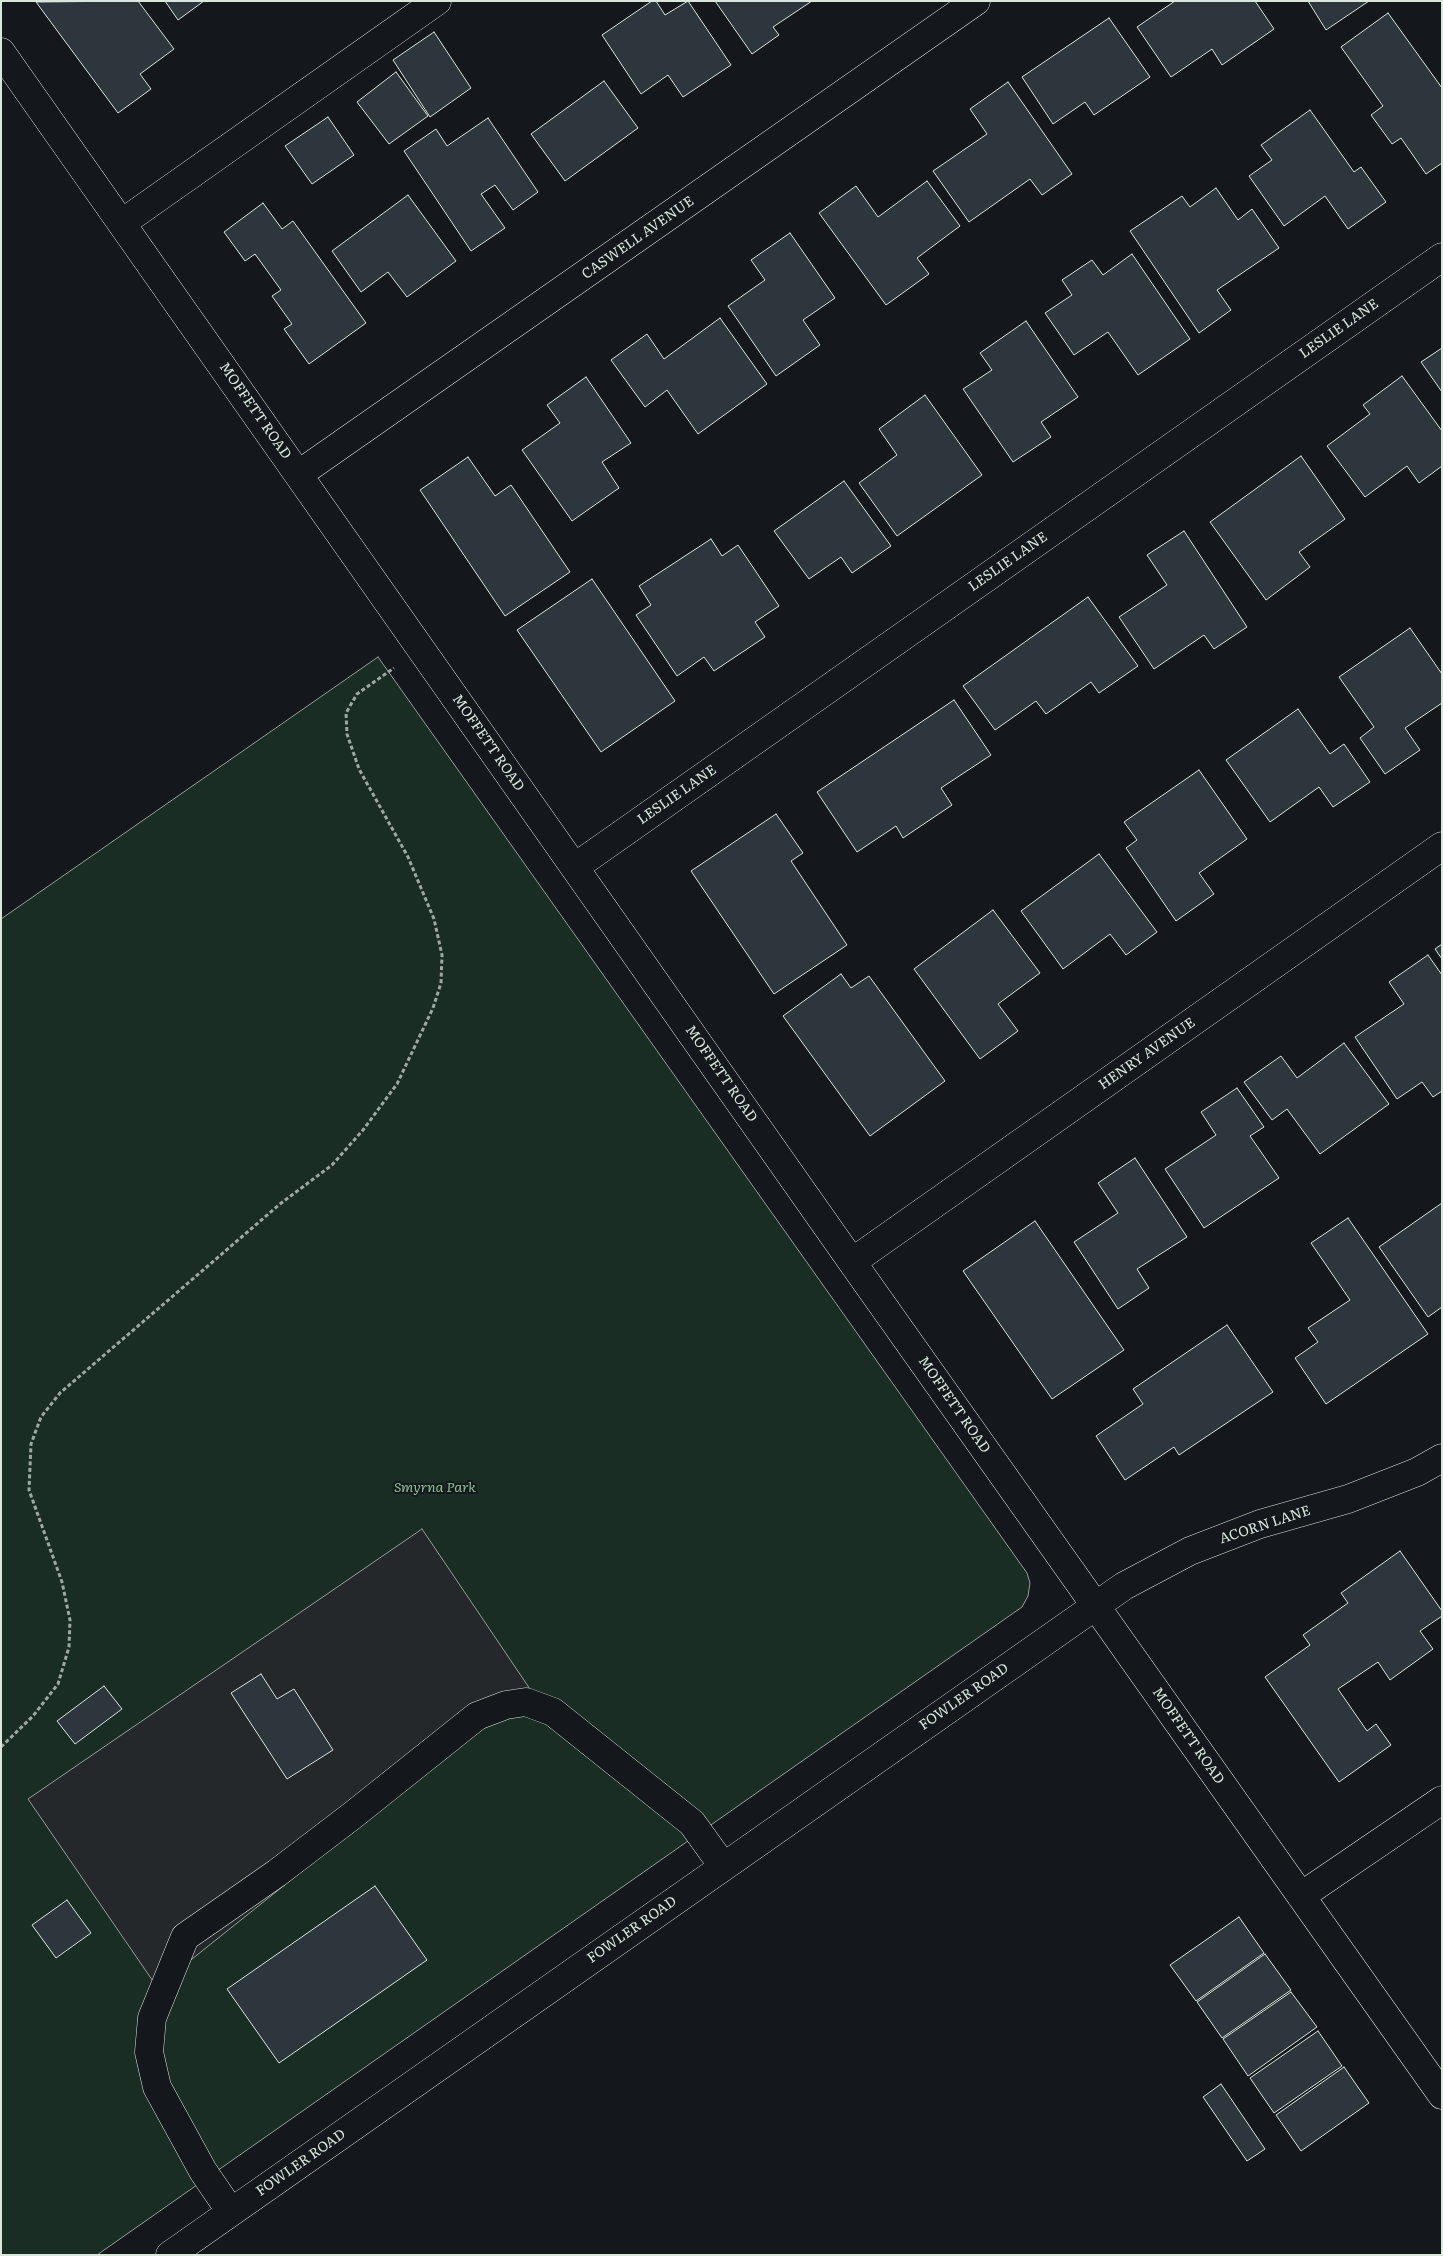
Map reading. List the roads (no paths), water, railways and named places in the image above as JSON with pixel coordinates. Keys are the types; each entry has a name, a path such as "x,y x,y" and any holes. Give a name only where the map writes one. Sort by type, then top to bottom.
{"street":[{"path":"122,223 437,1"},
{"name":"CASWELL AVENUE","path":"299,474 976,1"},
{"name":"MOFFETT ROAD","path":"1,52 852,1262 1442,2095"},
{"name":"LESLIE LANE","path":"575,867 1442,257"},
{"name":"HENRY AVENUE","path":"852,1262 1442,846"},
{"name":"ACORN LANE","path":"1095,1605 1124,1586 1190,1551 1260,1524 1348,1499 1417,1472 1442,1458"},
{"name":"FOWLER ROAD","path":"170,2255 1095,1605"},
{"path":"231,2212 203,2171 157,2087 149,2052 152,2018 185,1937 277,1873 354,1815 477,1716 506,1705 526,1702 553,1712 692,1823 723,1866"},
{"path":"1301,1896 1442,1800"}],"park label":[{"name":"Smyrna Park","path":"435,1488"}]}
